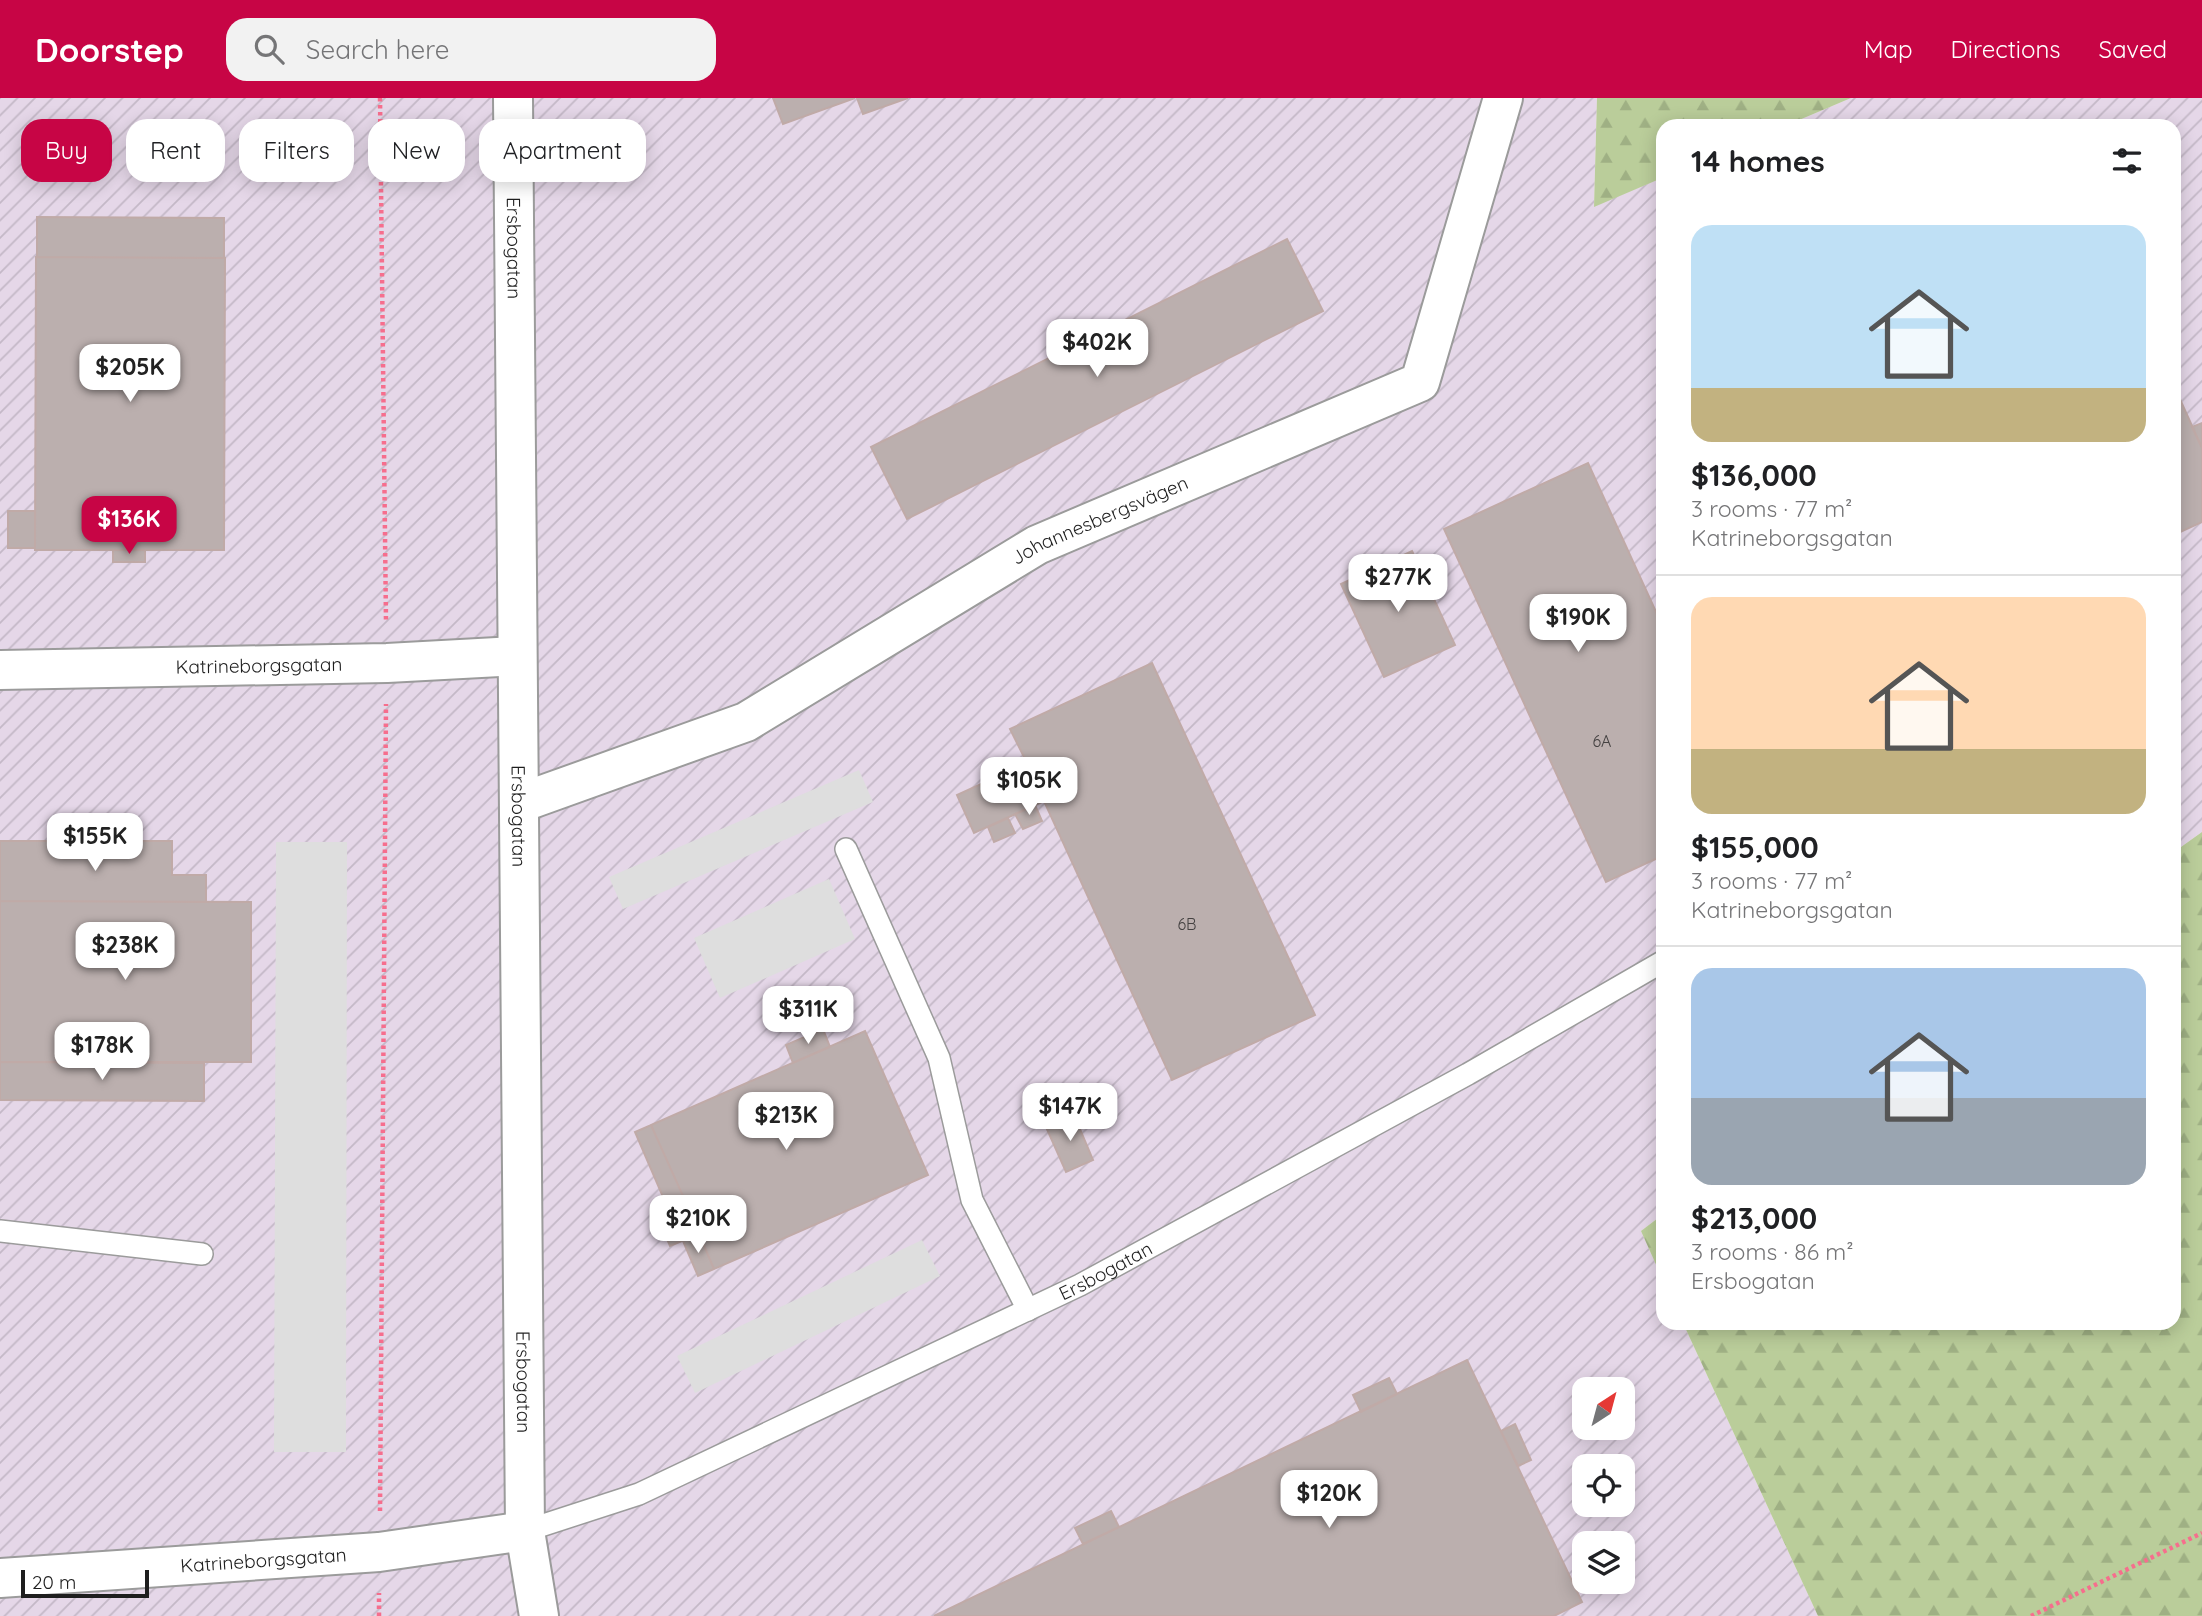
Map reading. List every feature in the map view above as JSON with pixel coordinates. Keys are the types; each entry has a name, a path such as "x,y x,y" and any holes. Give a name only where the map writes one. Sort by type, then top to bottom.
{"street":[{"name":"Ersbogatan","path":"513,98 525,1531 539,1616"},
{"name":"Johannesbergsvägen","path":"520,803 746,722 1037,545 1420,382 1503,98"},
{"name":"Katrineborgsgatan","path":"0,670 387,663 517,656"},
{"name":"Katrineborgsgatan","path":"0,1578 379,1552 525,1531"}],"lane":[{"path":"846,849 939,1058 972,1200 1028,1310"},
{"name":"Ersbogatan","path":"525,1531 639,1494 1080,1285 1444,1087 1656,965"},
{"path":"0,1231 202,1254"}],"path":[{"path":"379,1616 387,663 380,98"},
{"path":"2031,1616 2202,1533"}],"shaded area":[{"path":"0,98 1597,98 1594,206 1656,180 1656,1220 1641,1231 1656,1265 1656,1330 1686,1330 1818,1616 0,1616"},
{"path":"1851,98 2202,98 2202,832 2181,847 2181,119 1802,119"},
{"path":"859,770 873,802 623,909 609,877"},
{"path":"276,842 347,842 346,1452 274,1452"},
{"path":"829,879 855,939 720,998 694,938"},
{"path":"922,1240 940,1276 695,1393 677,1356"}],"green space":[{"path":"1597,98 1851,98 1802,119 1656,119 1656,181 1594,207"},
{"path":"2202,832 2202,1616 1818,1616 1686,1330 2181,1330 2181,847"},
{"path":"1656,1220 1656,1265 1641,1231"}],"building":[{"path":"773,98 855,98 783,124"},
{"path":"857,98 908,98 863,114"},
{"path":"37,217 224,218 224,258 37,257"},
{"path":"1287,239 1323,311 907,519 871,447"},
{"path":"36,257 225,258 224,550 35,550"},
{"path":"2181,402 2202,448 2202,522 2181,532"},
{"path":"2202,423 2202,448 2192,427"},
{"path":"1588,463 1656,612 1656,859 1606,882 1444,529"},
{"path":"8,511 35,511 35,548 8,548"},
{"path":"113,550 145,550 145,562 113,562"},
{"path":"1412,551 1455,645 1384,677 1341,584"},
{"path":"1152,663 1315,1015 1172,1080 1044,801 974,833 957,795 1027,763 1010,729"},
{"path":"1035,805 1042,821 1023,829 1015,814"},
{"path":"1008,818 1015,833 994,842 988,827"},
{"path":"0,841 172,841 172,875 206,875 206,902 0,901"},
{"path":"0,901 251,902 251,1062 0,1062"},
{"path":"823,1029 830,1047 793,1063 786,1045"},
{"path":"865,1031 928,1175 714,1269 699,1234 670,1246 654,1209 683,1196 651,1125"},
{"path":"0,1062 204,1063 204,1101 0,1100"},
{"path":"1074,1115 1093,1160 1066,1172 1046,1127"},
{"path":"651,1125 683,1196 666,1204 635,1132"},
{"path":"699,1234 714,1269 698,1276 683,1241"},
{"path":"1467,1360 1572,1581 1572,1594 1578,1594 1582,1602 1554,1616 934,1616"},
{"path":"1389,1378 1397,1394 1361,1412 1353,1395"},
{"path":"1515,1424 1531,1460 1518,1466 1501,1431"},
{"path":"1111,1511 1119,1527 1083,1544 1075,1528"}]}
